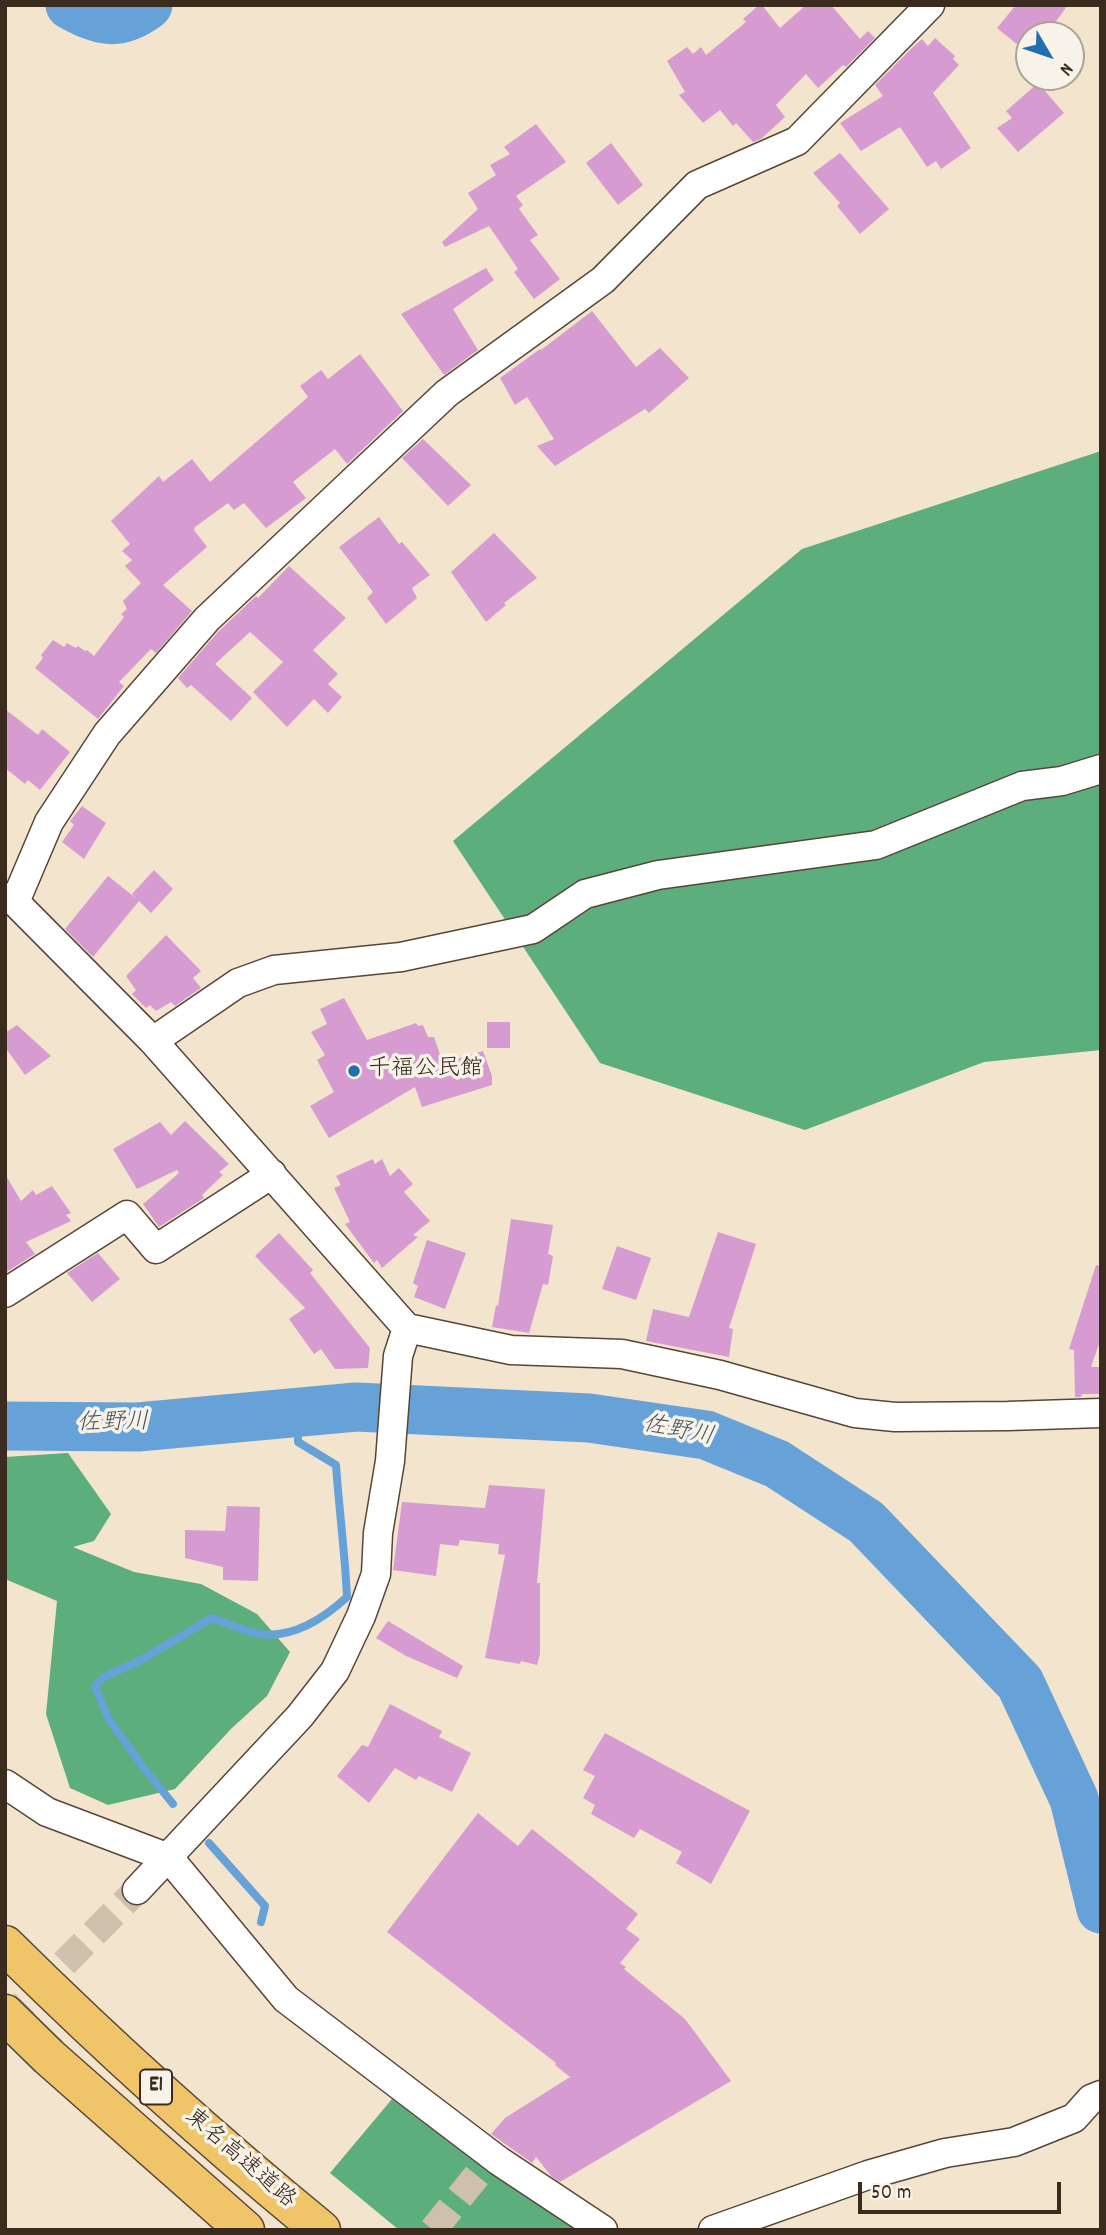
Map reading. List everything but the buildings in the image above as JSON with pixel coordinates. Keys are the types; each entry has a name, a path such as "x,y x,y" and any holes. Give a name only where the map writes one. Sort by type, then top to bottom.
{"highway":[{"name":"東名高速道路","path":"5,1945 76,2016 264,2184 321,2230"},
{"name":"東名高速道路","path":"5,2014 49,2057 245,2230"}],"street":[{"path":"930,5 797,141 697,184 603,280 447,393 207,619 107,734 49,822 10,900 153,1041 407,1328 511,1350 622,1354 720,1375 855,1413 895,1416 1101,1413"},
{"path":"153,1041 238,984 274,970 401,957 533,929 585,894 658,874 876,845 1022,786 1062,781 1101,769"},
{"path":"5,1293 127,1214 156,1249 272,1174"},
{"path":"137,1890 300,1716 335,1671 361,1616 376,1574 378,1533 390,1461 398,1356 407,1328"},
{"path":"5,1784 47,1812 169,1858 286,1999 491,2165 603,2230"},
{"path":"713,2230 868,2175 945,2153 1014,2142 1074,2118 1091,2099 1101,2095"}],"green space":[{"path":"1101,451 1101,1050 984,1062 805,1130 600,1063 453,841 802,549"},
{"path":"68,1453 111,1514 94,1541 73,1547 134,1572 201,1584 257,1614 290,1652 267,1696 231,1729 175,1789 108,1805 70,1788 46,1714 57,1601 5,1579 5,1457"},
{"path":"392,2099 582,2230 399,2230 330,2173"}],"waterway":[{"path":"70,5 110,20 128,17 148,5"},
{"name":"佐野川","path":"5,1426 138,1427 356,1407 589,1418 706,1435 777,1464 866,1522 1020,1683 1074,1799 1101,1909"},
{"path":"173,1804 108,1718 95,1686 104,1677 141,1660 212,1618 241,1629 272,1635 307,1626 347,1597 336,1465 298,1442 298,1412"},
{"path":"209,1843 265,1906 261,1922"}],"tunnel":[{"path":"5,2023 137,1890"},
{"path":"433,2230 483,2168"}],"place":[{"name":"千福公民館","path":"354,1071"}]}
